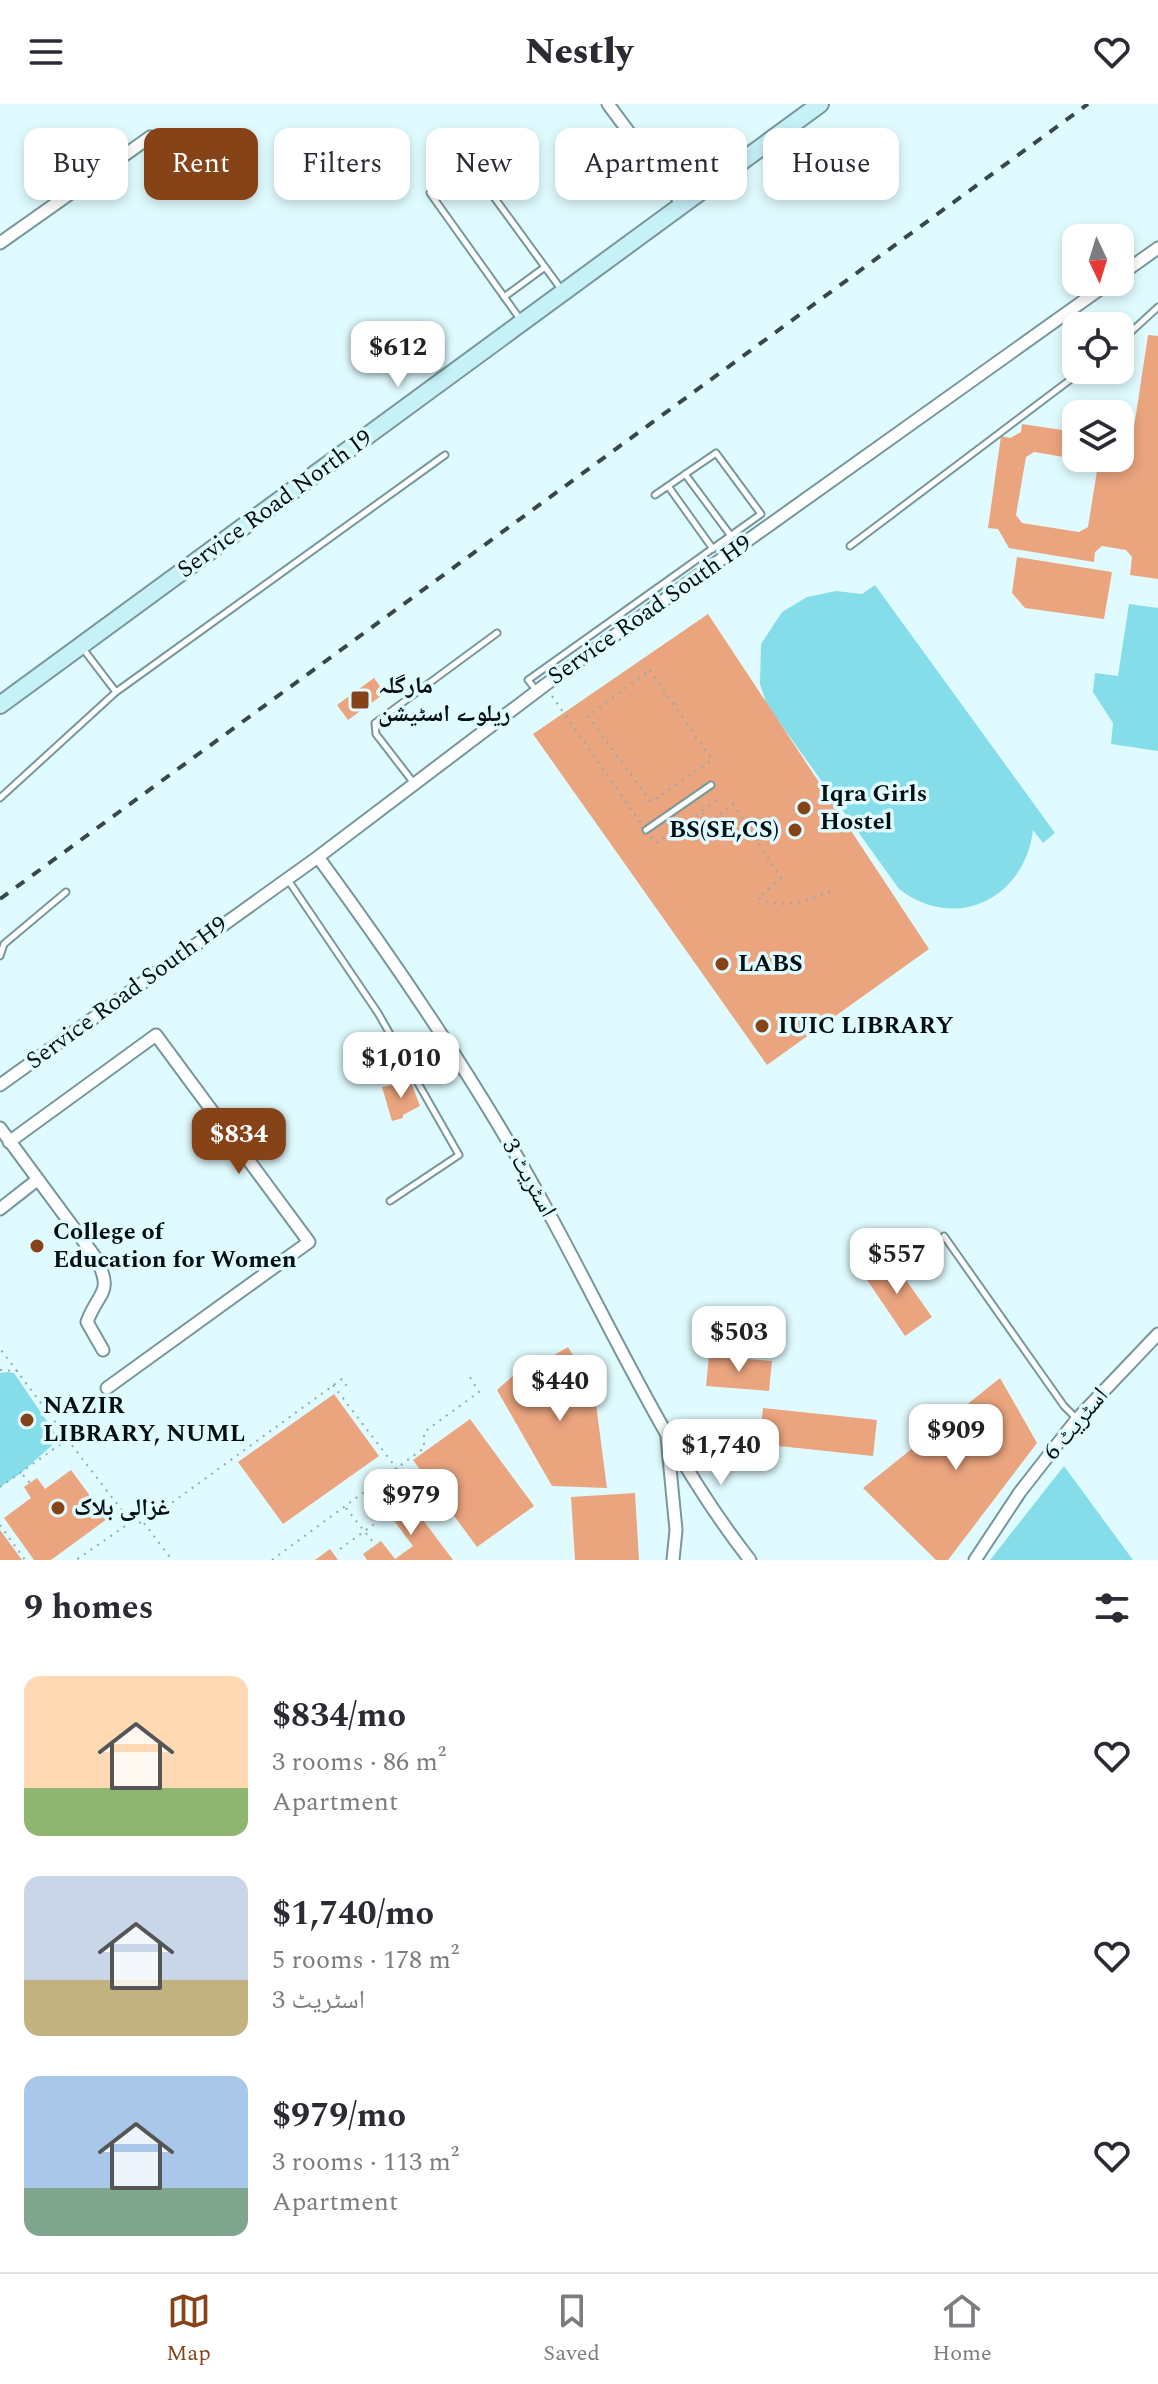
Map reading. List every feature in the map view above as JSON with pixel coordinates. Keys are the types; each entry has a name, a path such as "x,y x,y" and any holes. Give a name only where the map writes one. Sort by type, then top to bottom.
{"main road":[{"name":"Service Road North I9","path":"0,705 820,104"}],"street":[{"path":"608,104 683,205"},
{"path":"0,243 144,141"},
{"path":"1134,265 1158,248"},
{"name":"Service Road South H9","path":"0,1085 318,857 541,688 1090,296"},
{"name":"اسٹریٹ 3","path":"318,857 398,967 484,1097 666,1432 750,1560"},
{"path":"9,1142 156,1035 309,1242 107,1388"},
{"path":"0,1128 89,1249 106,1278 104,1295 93,1307 87,1322 103,1350"},
{"path":"0,1209 37,1180"},
{"name":"اسٹریٹ 6","path":"975,1560 1077,1419 1158,1334"},
{"path":"666,1432 676,1530 673,1560"}],"lane":[{"path":"435,200 523,322"},
{"path":"496,200 563,292"},
{"path":"504,297 545,267"},
{"path":"1134,329 1158,307"},
{"path":"850,546 1064,384"},
{"path":"541,688 528,680 761,514 716,453 655,495"},
{"path":"0,798 116,692 445,455"},
{"path":"685,474 734,534"},
{"path":"668,486 713,549"},
{"path":"413,782 376,734 375,723 497,633"},
{"path":"81,646 116,692"},
{"path":"646,830 711,785"},
{"path":"286,877 378,1013 459,1155 390,1201"},
{"path":"0,956 2,942 66,892"},
{"path":"944,1236 1064,1406 1077,1419"}],"path":[{"path":"650,670 712,760 651,802 588,716 650,670"},
{"path":"541,688 656,843 719,799"},
{"path":"701,811 711,822 733,804 781,878 758,898 784,905 815,898 834,889"},
{"path":"1,1350 20,1371 131,1522"},
{"path":"0,1370 20,1371"},
{"path":"272,1560 424,1448 424,1432 479,1392 468,1374"},
{"path":"76,1560 131,1522 144,1523 342,1379 350,1391"},
{"path":"333,1385 398,1470"},
{"path":"0,1487 67,1438"},
{"path":"21,1473 30,1483"},
{"path":"345,1507 372,1541"},
{"path":"340,1549 381,1519"},
{"path":"144,1523 172,1560"},
{"path":"0,1525 25,1560"}],"shaded area":[{"path":"875,585 1055,833 1043,843 1033,830 1027,854 1017,874 1002,890 984,902 964,908 943,908 921,902 899,889 767,705 760,684 761,644 782,612 807,597 836,591 862,594"},
{"path":"1129,604 1158,608 1158,751 1111,744 1113,723 1093,692 1095,673 1118,676"},
{"path":"0,1373 14,1373 59,1439 0,1487"},
{"path":"1064,1466 1133,1560 990,1560"}],"building":[{"path":"1148,335 1158,336 1158,579 1130,575 1132,557 1126,550 1102,546 1095,552 1094,562 1009,548 998,529 988,528 1001,436 1010,438 1021,432 1022,424 1062,430 1062,457 1034,452 1026,457 1016,515 1022,523 1079,532 1088,527 1097,472 1134,472 1134,428"},
{"path":"1017,557 1112,572 1104,619 1025,608 1012,593"},
{"path":"708,614 929,949 767,1065 533,734"},
{"path":"374,678 385,693 348,720 337,705"},
{"path":"411,1082 420,1106 403,1115 403,1118 392,1121 382,1087"},
{"path":"889,1256 932,1317 905,1336 863,1274"},
{"path":"568,1347 594,1389 607,1488 552,1486 497,1390 515,1374 525,1388 550,1375 544,1361"},
{"path":"709,1356 772,1361 769,1391 706,1386"},
{"path":"1000,1378 1037,1443 948,1560 936,1560 863,1488"},
{"path":"334,1394 379,1456 283,1524 238,1462"},
{"path":"763,1408 877,1420 873,1456 759,1444"},
{"path":"470,1419 534,1506 477,1547 413,1460"},
{"name":"غزالی بلاک","path":"71,1470 107,1519 51,1560 34,1560 4,1518 31,1498 24,1487 37,1478 45,1489"},
{"path":"635,1493 639,1560 575,1560 571,1497"},
{"path":"405,1496 453,1560 367,1560 363,1554 381,1541 395,1559 413,1546 386,1510"},
{"path":"0,1530 22,1560 0,1560"},
{"path":"330,1549 338,1560 315,1560"}],"railway":[{"path":"0,899 1088,104"}],"place":[{"name":"مارگلہ ریلوے اسٹیشن","path":"360,700"},
{"name":"Iqra Girls Hostel","path":"804,808"},
{"name":"BS(SE,CS)","path":"795,830"},
{"name":"LABS","path":"722,964"},
{"name":"IUIC LIBRARY","path":"762,1026"},
{"name":"College of Education for Women","path":"37,1246"},
{"name":"NAZIR LIBRARY, NUML","path":"27,1420"},
{"name":"غزالی بلاک","path":"58,1508"}]}
